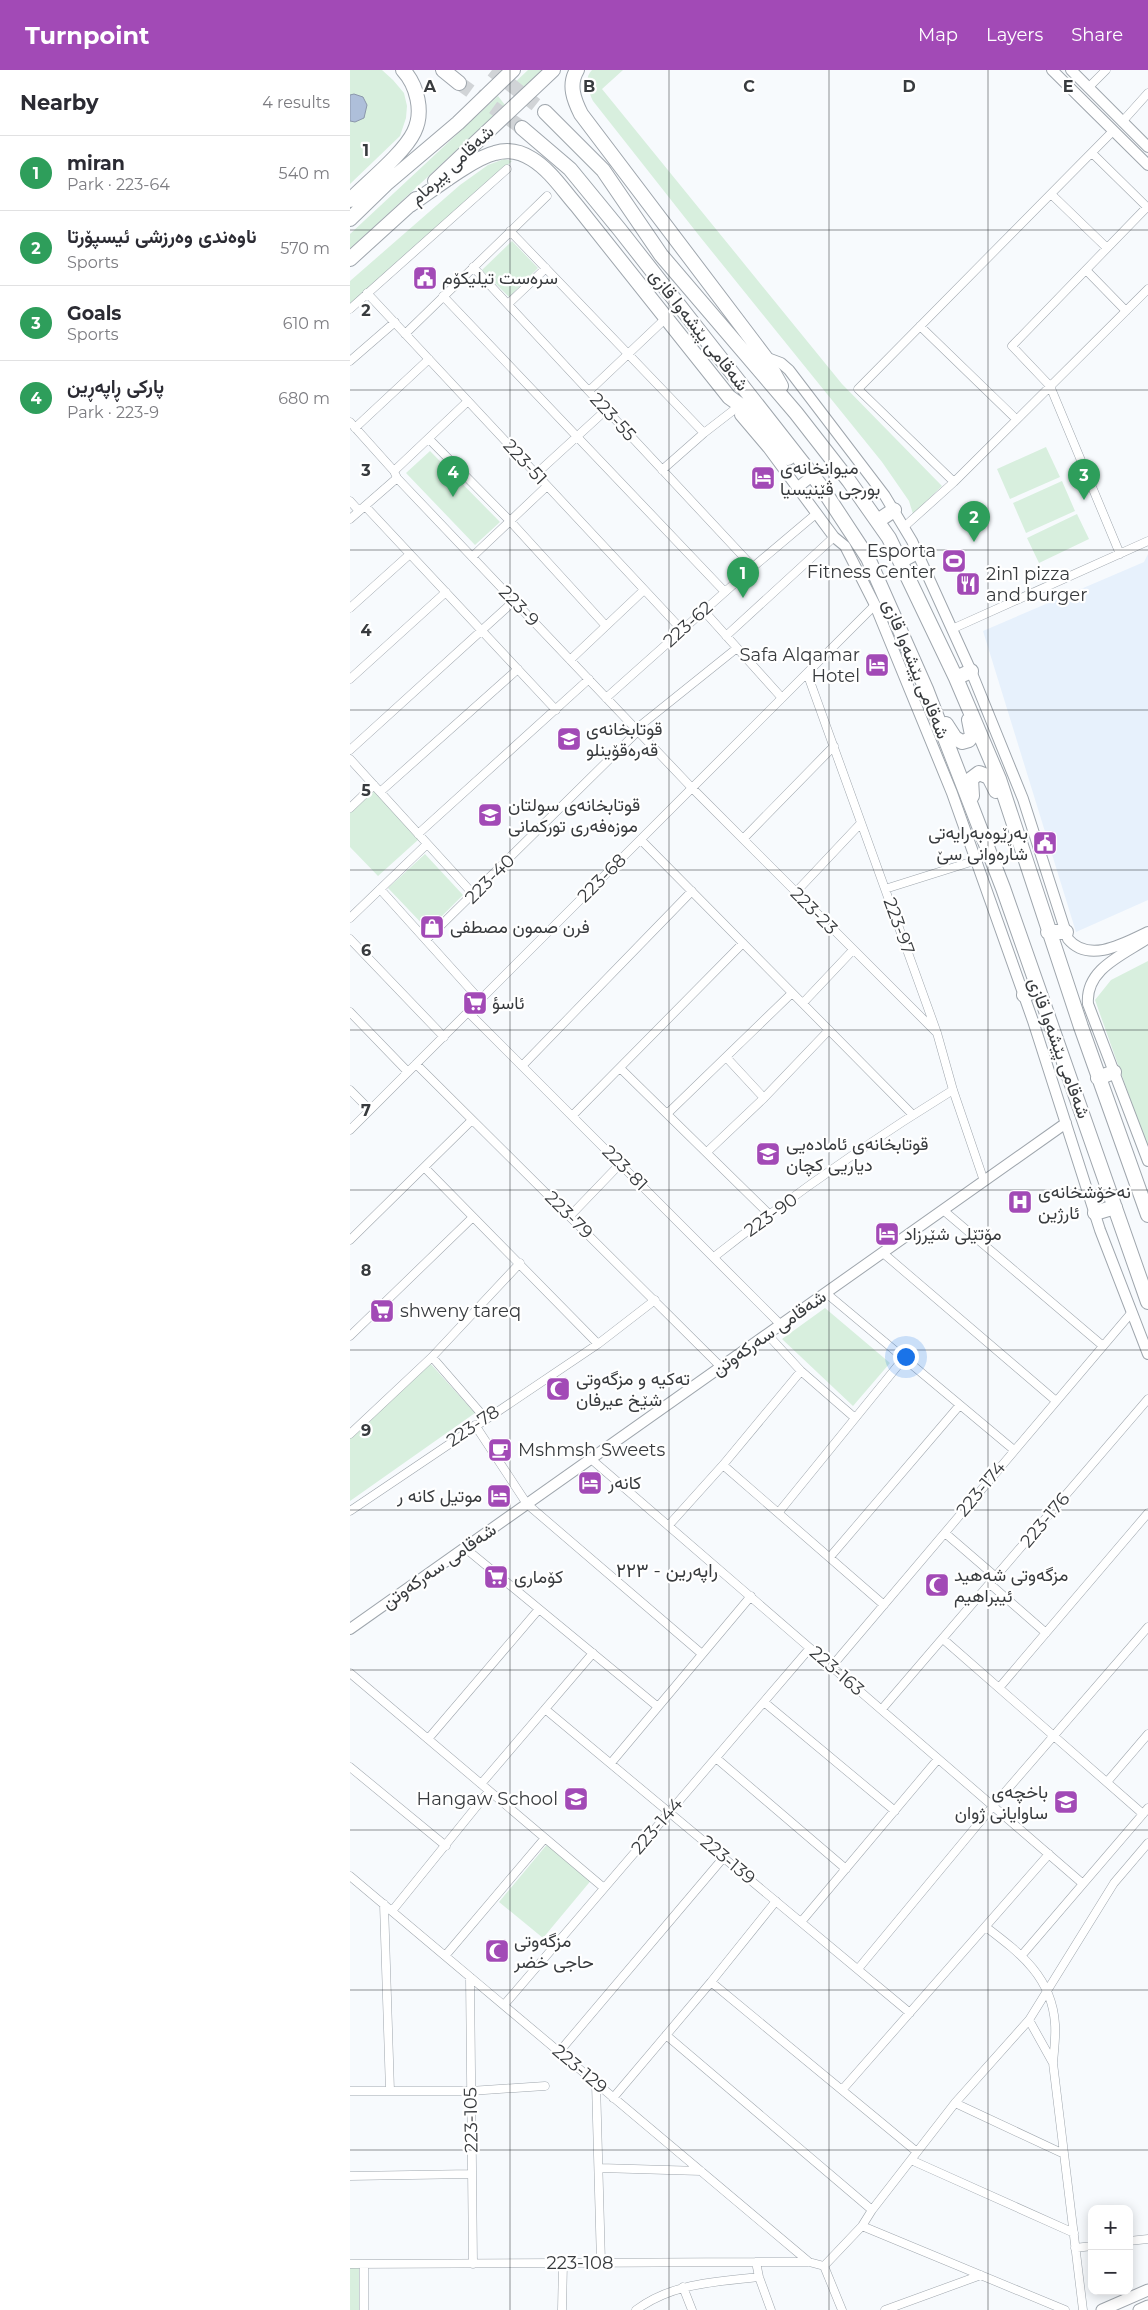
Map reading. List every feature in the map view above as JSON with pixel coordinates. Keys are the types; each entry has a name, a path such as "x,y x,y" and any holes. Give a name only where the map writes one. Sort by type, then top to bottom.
{"highway":[{"path":"350,200 388,163 415,131 418,117 417,96 409,77 403,70"},
{"path":"443,70 458,82"},
{"name":"شەقامی پیرمام","path":"350,219 386,184 458,123 513,70"},
{"name":"شەقامی پیرمام","path":"350,259 553,70"},
{"path":"577,70 572,82 572,91 581,114 765,357 796,413"},
{"name":"شەقامی پێشەوا قازی","path":"545,112 603,170 661,255 796,413 879,520 901,562 958,685 998,779 1019,836 1048,932 1098,1078 1148,1215"},
{"name":"شەقامی پێشەوا قازی","path":"522,128 582,182 808,485 848,525 872,566 926,689 982,833 1148,1302"},
{"path":"410,205 477,161 493,153 513,152 526,155 540,164 566,193 732,403 740,405 808,485"},
{"path":"879,520 894,510"},
{"path":"901,562 917,552"},
{"path":"926,689 952,734 958,741 962,742 969,739 972,732 958,685 971,671"},
{"path":"982,833 970,785 973,777 981,773 990,779 1019,836"},
{"path":"1048,932 1066,932"},
{"path":"1024,995 1038,990"},
{"path":"1098,1078 1114,1072"},
{"path":"1095,1213 1115,1207"}],"main road":[{"path":"1102,2310 1148,2290"},
{"path":"1139,2310 1148,2306"}],"street":[{"path":"1052,70 1148,165"},
{"path":"1071,70 1148,148"},
{"path":"1088,88 1106,70"},
{"path":"1122,122 1148,93"},
{"path":"954,482 858,389 1113,131"},
{"path":"1092,153 1147,207 1012,346 1050,386 1120,554"},
{"path":"350,309 507,169"},
{"path":"1051,194 1107,248"},
{"path":"405,334 547,196"},
{"path":"510,231 704,433"},
{"name":"223-55","path":"473,267 752,567"},
{"path":"508,304 546,268"},
{"path":"1086,270 1126,311"},
{"path":"904,527 954,482 1148,290"},
{"name":"223-51","path":"367,293 682,630"},
{"path":"443,296 724,592"},
{"path":"589,391 665,318"},
{"path":"350,361 395,322"},
{"path":"920,326 1016,419"},
{"path":"765,357 781,363 789,370 894,510 904,527 971,671 1034,830 1068,939 1076,947 1091,951 1103,950 1148,932"},
{"path":"353,425 429,359"},
{"path":"350,519 468,401"},
{"path":"662,470 704,433 732,403"},
{"path":"536,474 606,410"},
{"name":"223-9","path":"353,425 472,557 692,788"},
{"path":"429,438 511,522 606,626"},
{"path":"808,485 818,514 834,537 845,546 875,605 933,744 977,860 1024,995 1095,1213 1148,1354"},
{"path":"472,557 548,486"},
{"path":"350,501 362,509 410,554 556,710"},
{"name":"223-62","path":"606,698 752,567 818,514"},
{"path":"726,636 834,537"},
{"path":"952,629 1148,541"},
{"path":"350,608 410,554"},
{"path":"570,660 644,590"},
{"path":"350,680 446,592"},
{"path":"350,750 514,601"},
{"name":"223-68","path":"350,1130 875,605"},
{"path":"704,611 782,698"},
{"name":"223-40","path":"426,940 474,895 637,730 737,648"},
{"path":"380,792 518,669"},
{"name":"223-97","path":"807,673 938,1033 953,1090 984,1181"},
{"path":"418,834 588,679"},
{"path":"743,839 834,746"},
{"path":"350,759 474,895"},
{"path":"350,808 374,785"},
{"name":"223-23","path":"692,788 938,1033"},
{"path":"796,892 862,823"},
{"path":"640,840 914,1115"},
{"path":"350,918 427,844"},
{"path":"886,889 977,860"},
{"path":"380,889 480,1000"},
{"path":"522,1066 692,891"},
{"path":"1148,938 1100,970 1090,982 1088,989 1088,1004 1148,1161"},
{"path":"350,939 444,1036"},
{"path":"572,1116 743,943"},
{"path":"803,1003 853,950"},
{"path":"667,1114 792,993"},
{"path":"350,1012 408,1072"},
{"name":"223-81","path":"468,1012 781,1325"},
{"path":"707,1152 764,1098 829,1030"},
{"path":"726,1057 764,1098"},
{"name":"223-79","path":"416,1064 721,1367"},
{"path":"620,1068 769,1214"},
{"path":"350,1090 370,1110"},
{"name":"223-90","path":"714,1258 769,1214 953,1090"},
{"path":"350,1240 472,1120"},
{"name":"شەقامی سەرکەوتن","path":"350,1629 1066,1123"},
{"path":"570,1216 620,1164"},
{"path":"425,1168 598,1344"},
{"path":"943,1210 1103,1346"},
{"path":"350,1336 473,1217"},
{"path":"883,1252 1056,1401"},
{"path":"350,1434 432,1357 520,1264"},
{"path":"826,1293 1014,1450"},
{"name":"223-78","path":"350,1511 485,1418 598,1344 655,1300"},
{"name":"223-174","path":"832,1666 1132,1312"},
{"path":"767,1334 801,1371 856,1418"},
{"path":"432,1357 485,1418"},
{"path":"779,1512 904,1358"},
{"path":"669,1525 723,1465 801,1371"},
{"name":"223-176","path":"882,1709 1148,1399"},
{"path":"830,1557 959,1406"},
{"path":"475,1425 527,1504 702,1654"},
{"name":"223-163","path":"591,1459 1082,1883"},
{"path":"723,1465 884,1605"},
{"path":"999,1688 1148,1513"},
{"path":"945,1533 996,1577"},
{"path":"464,1548 658,1707"},
{"path":"990,1584 1046,1633"},
{"path":"611,1763 751,1596"},
{"path":"428,1739 539,1609"},
{"path":"858,1969 993,1806 1148,1627"},
{"path":"943,1639 1107,1782 1145,1811 1022,1955"},
{"name":"223-144","path":"504,2005 810,1648"},
{"path":"481,1784 592,1653"},
{"path":"350,1673 604,1888"},
{"path":"764,1702 895,1811"},
{"name":"223-139","path":"545,1709 910,2012"},
{"path":"1107,1782 1148,1734"},
{"path":"716,1758 846,1869"},
{"path":"801,1922 938,1759"},
{"path":"350,1767 446,1846"},
{"path":"392,1911 489,1791"},
{"path":"445,1956 545,1838"},
{"path":"824,2266 862,2226 872,2210 955,2103 1029,2020 1049,1991 1114,1882 1148,1842"},
{"path":"842,2090 1049,1854"},
{"path":"559,2052 724,1857"},
{"name":"223-129","path":"350,1876 809,2262"},
{"path":"613,2098 712,1982 776,1901"},
{"path":"384,1904 390,2091"},
{"path":"986,1927 1022,1955 1049,1991 1055,2026 1053,2063 1083,2310"},
{"name":"223-105","path":"470,1977 473,2264"},
{"path":"712,1982 917,2152"},
{"path":"1029,2020 1053,2063"},
{"path":"666,2035 872,2210"},
{"path":"596,2083 600,2168 601,2263"},
{"path":"350,2092 470,2091 544,2086"},
{"path":"955,2103 1064,2154"},
{"path":"911,2160 1074,2233"},
{"path":"600,2168 701,2171"},
{"path":"350,2176 472,2174"},
{"path":"862,2226 1065,2310"},
{"path":"1133,2241 1148,2239"},
{"path":"1075,2248 1088,2246"},
{"path":"756,2262 759,2278 771,2310"},
{"path":"809,2262 824,2266"},
{"name":"223-108","path":"350,2264 809,2262"},
{"path":"562,2310 563,2263"},
{"path":"364,2264 364,2310"},
{"path":"824,2266 842,2310"},
{"path":"885,2310 981,2275"},
{"path":"636,2310 659,2296 683,2287 759,2278"},
{"path":"683,2287 692,2310"}],"shaded area":[{"path":"1148,554 1148,900 1076,932 983,631 1144,562"}],"green space":[{"path":"350,70 382,70 404,93 407,106 406,118 400,136 350,184"},
{"path":"528,70 543,70 517,94 511,86"},
{"path":"592,70 623,70 602,89 842,384 942,486 913,514 909,501 882,462 593,101 587,81"},
{"path":"498,96 505,105 350,249 350,234"},
{"path":"504,159 512,161 350,308 350,281 460,185 488,165"},
{"path":"512,241 538,268 509,297 482,270"},
{"path":"1046,447 1060,477 1010,499 997,469"},
{"path":"430,451 500,522 475,545 406,473"},
{"path":"1062,481 1075,511 1026,533 1013,503"},
{"path":"1077,514 1089,539 1039,563 1027,538"},
{"path":"373,790 419,839 378,876 350,847 350,813"},
{"path":"425,854 463,895 428,930 388,888"},
{"path":"1148,961 1148,1149 1095,1000 1111,980"},
{"path":"825,1308 890,1363 853,1406 782,1339"},
{"path":"429,1362 475,1413 350,1501 350,1437"},
{"path":"549,1842 593,1878 543,1938 499,1902"},
{"path":"350,2266 359,2266 359,2310 350,2310"}],"water":[{"path":"354,94 363,97 367,105 364,118 355,122 350,121 350,95"}],"tunnel":[{"path":"492,70 545,112"},
{"path":"459,83 522,128"}],"place":[{"name":"سره‌ست تیلیکۆم","path":"425,278"},
{"name":"میوانخانەی بورجی ڤێنیسیا","path":"763,478"},
{"name":"پارکی ڕاپەڕین","path":"453,497"},
{"name":"Goals","path":"1084,500"},
{"name":"ناوەندی وەرزشی ئیسپۆرتا","path":"974,542"},
{"name":"Esporta Fitness Center","path":"954,561"},
{"name":"2in1 pizza and burger","path":"968,584"},
{"name":"miran","path":"743,598"},
{"name":"Safa Alqamar Hotel","path":"877,665"},
{"name":"قوتابخانەی قەرەقۆینلو","path":"569,739"},
{"name":"قوتابخانەی سولتان موزەفەری تورکمانی","path":"490,815"},
{"name":"بەڕێوەبەرایەتی شارەوانی سێ","path":"1045,843"},
{"name":"فرن صمون مصطفى","path":"432,927"},
{"name":"ئاسؤ","path":"475,1003"},
{"name":"قوتابخانەی ئامادەیی دیاریی کچان","path":"768,1154"},
{"name":"نەخۆشخانەی ئارژین","path":"1020,1202"},
{"name":"مۆتێلی شێرزاد","path":"887,1234"},
{"name":"shweny tareq","path":"382,1311"},
{"name":"تەکیە و مزگەوتی شێخ عیرفان","path":"558,1389"},
{"name":"Mshmsh Sweets","path":"500,1450"},
{"name":"کانەر","path":"590,1483"},
{"name":"موتيل كانه ر","path":"499,1496"},
{"name":"كۆماری","path":"496,1577"},
{"name":"مزگەوتی شەهید ئیبراهیم","path":"937,1585"},
{"name":"Hangaw School","path":"576,1799"},
{"name":"باخچەی ساوایانی ژوان","path":"1066,1802"},
{"name":"مزگه‌وتی حاجی خضر","path":"497,1951"}],"district":[{"name":"راپەرین - ٢٢٣","path":"667,1570"}]}
